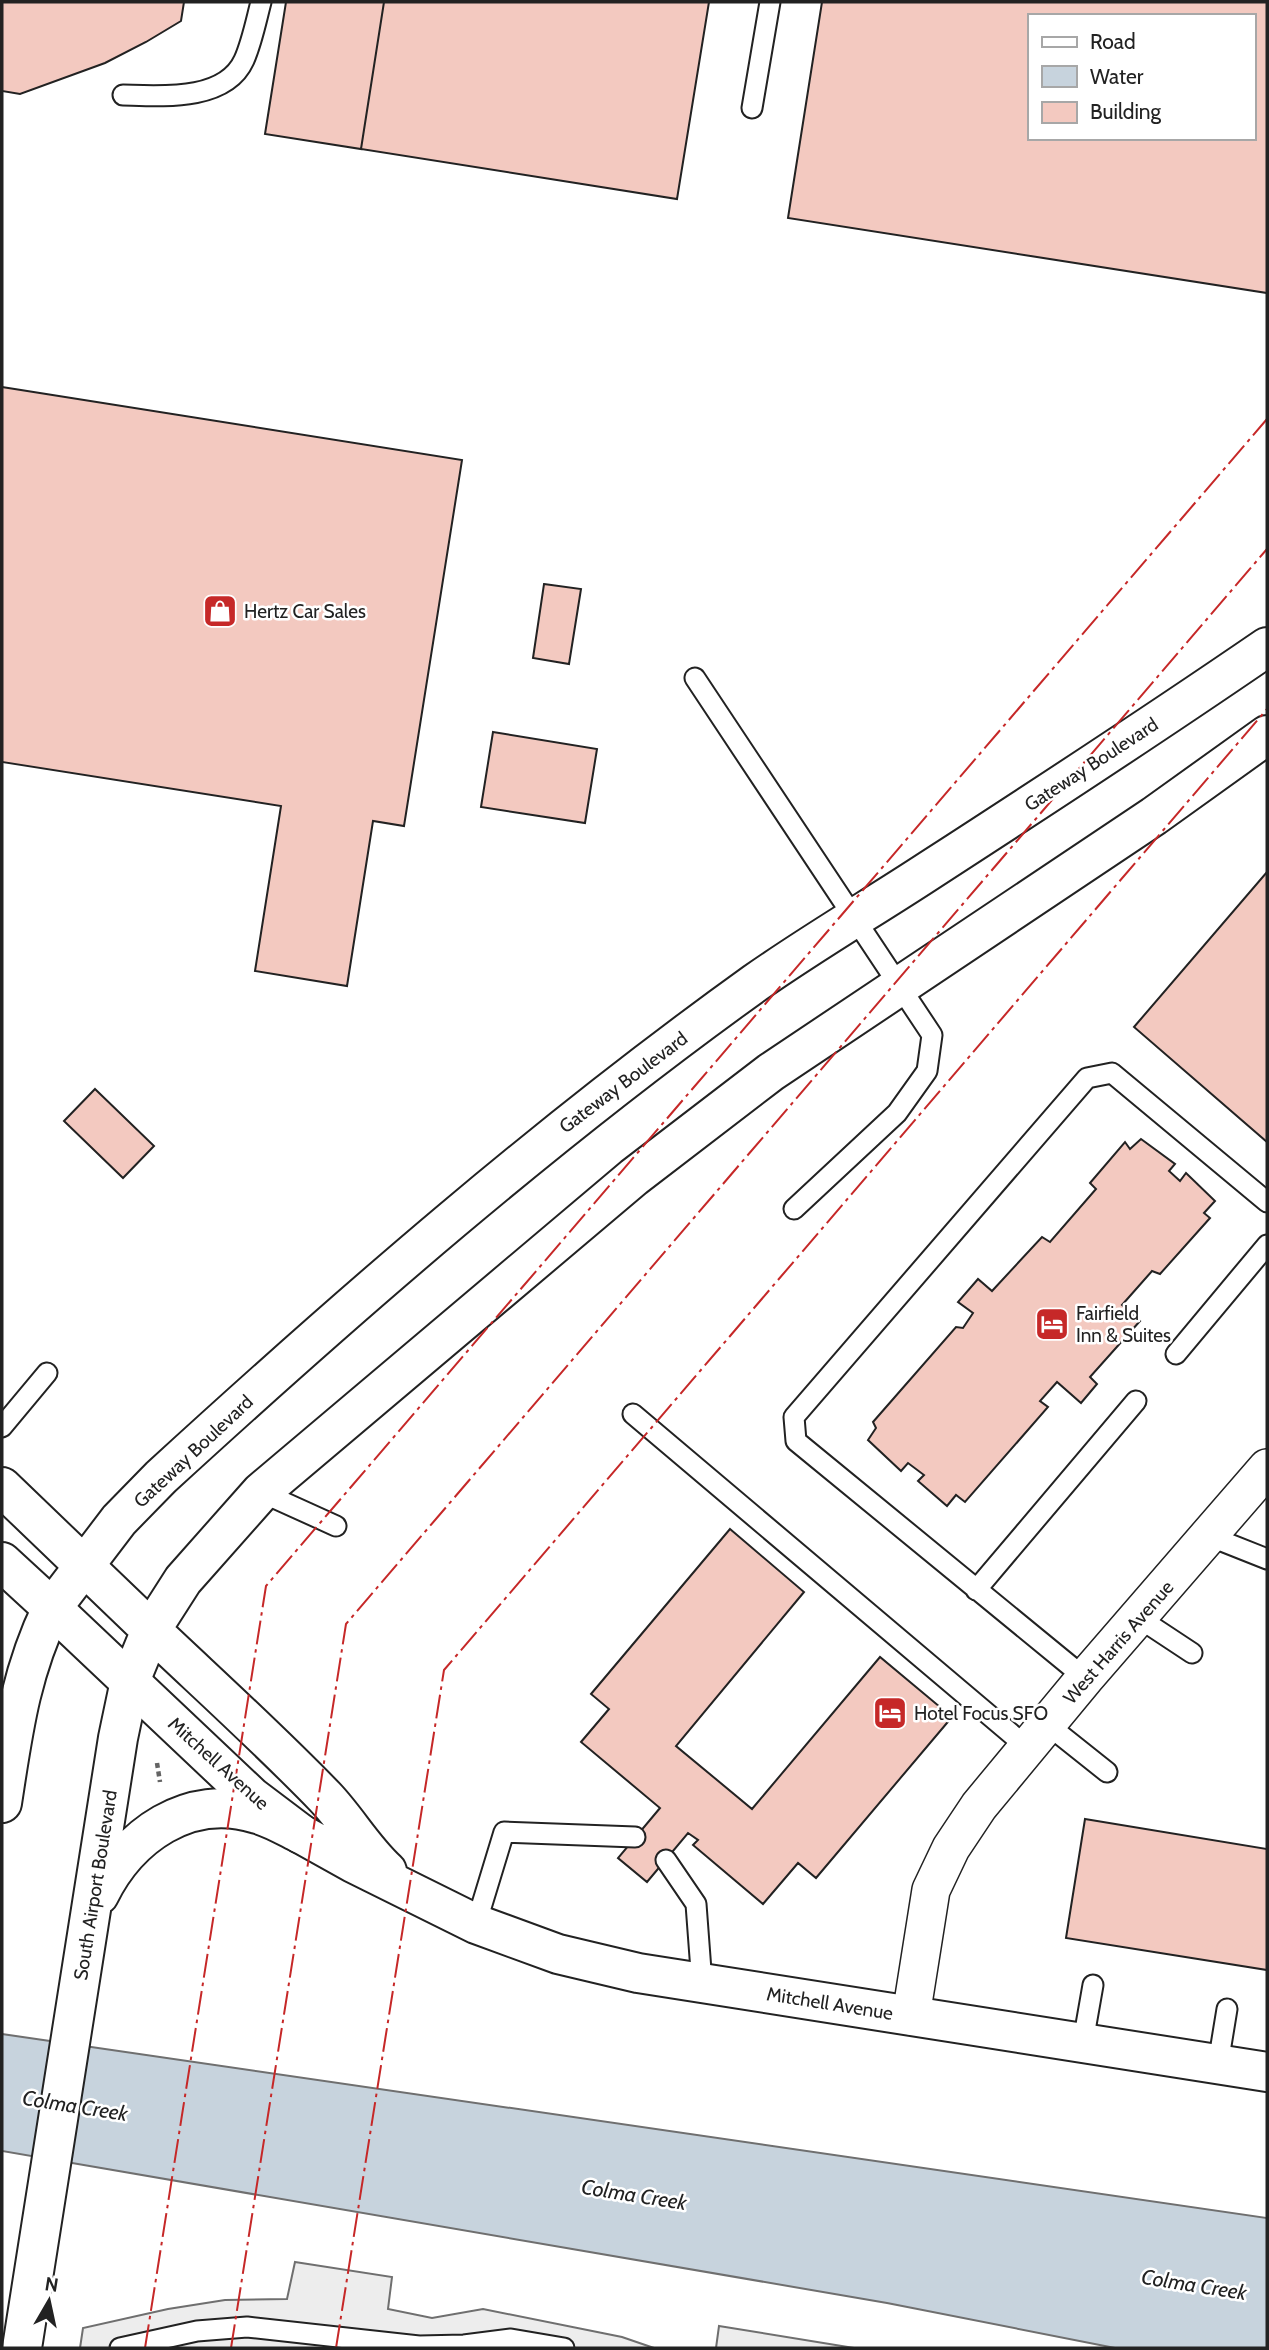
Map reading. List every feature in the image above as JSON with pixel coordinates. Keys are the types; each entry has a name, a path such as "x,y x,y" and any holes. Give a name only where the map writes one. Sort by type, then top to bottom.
{"main road":[{"name":"Gateway Boulevard","path":"52,1608 119,1520 162,1477 498,1180 664,1049 853,916 929,871 1267,647"},
{"path":"2,1487 151,1630 183,1580 261,1492 634,1177 771,1072 1143,823 1267,735"},
{"path":"2,1562 52,1608 32,1648 20,1690 2,1803"},
{"name":"Mitchell Avenue","path":"52,1608 252,1797 302,1833 476,1924 558,1954 638,1973 1267,2072"},
{"name":"South Airport Boulevard","path":"22,2348 118,1738 130,1681 151,1630"},
{"name":"Mitchell Avenue","path":"151,1630 287,1758 330,1802 369,1854 407,1889"},
{"path":"90,1912 109,1874 134,1843 166,1821 210,1807 256,1813 302,1833"}],"street":[{"name":"West Harris Avenue","path":"911,2016 931,1890 951,1848 979,1806 1085,1678 1267,1468"}],"lane":[{"path":"124,95 184,96 225,81 243,63 261,2"},
{"path":"752,108 770,2"},
{"path":"695,678 932,1035 927,1071 897,1113 794,1209"},
{"path":"1085,1678 796,1441 794,1417 1087,1078 1112,1073 1267,1202"},
{"path":"1176,1354 1267,1245"},
{"path":"2,1427 47,1373"},
{"path":"976,1590 1136,1401"},
{"path":"633,1414 1038,1737 1107,1772"},
{"path":"261,1492 336,1526"},
{"path":"1209,1535 1267,1559"},
{"path":"1139,1618 1192,1653"},
{"path":"476,1924 504,1832 635,1837"},
{"path":"666,1860 695,1904 702,1984"},
{"path":"1083,2042 1093,1985"},
{"path":"1218,2064 1227,2009"},
{"path":"120,2348 197,2331 247,2327 419,2346 464,2347 511,2339 564,2348"}],"shaded area":[{"path":"295,2262 392,2277 388,2309 432,2318 483,2309 622,2337 654,2348 80,2348 83,2328 168,2309 225,2300 287,2299"},
{"path":"719,2326 854,2348 716,2348"}],"water":[{"name":"Colma Creek","path":"2,2034 1267,2218 1267,2348 1115,2348 887,2303 2,2151"}],"building":[{"path":"2,2 184,2 181,21 146,42 105,63 20,94 2,91"},
{"path":"286,2 384,2 361,149 265,134"},
{"path":"384,2 709,2 677,199 361,149"},
{"path":"822,2 1267,2 1267,293 788,218"},
{"name":"Hertz Car Sales","path":"2,387 462,460 404,826 373,821 347,986 255,971 281,806 2,762"},
{"path":"544,584 581,589 569,664 533,658"},
{"path":"493,732 597,749 585,823 481,807"},
{"path":"1267,872 1267,1142 1134,1027"},
{"path":"95,1089 154,1146 123,1178 64,1121"},
{"name":"Fairfield Inn & Suites","path":"1141,1139 1175,1164 1169,1171 1180,1181 1186,1173 1215,1201 1204,1213 1210,1218 1160,1274 1152,1271 1122,1305 1140,1321 1090,1377 1097,1384 1081,1403 1057,1382 1040,1401 1048,1407 965,1502 956,1495 947,1506 918,1481 924,1475 908,1463 901,1471 868,1440 876,1428 873,1422 956,1327 963,1328 973,1313 958,1302 978,1279 992,1291 1042,1237 1050,1242 1096,1189 1090,1183 1125,1142 1130,1149"},
{"name":"Hotel Focus SFO","path":"730,1529 804,1592 676,1746 752,1809 880,1657 952,1717 816,1878 798,1863 763,1904 693,1845 698,1840 688,1833 647,1882 618,1858 660,1808 581,1742 609,1709 591,1694"},
{"path":"1085,1819 1267,1849 1267,1970 1066,1938"}],"power":[{"path":"145,2348 266,1586 1267,419"},
{"path":"231,2348 346,1624 1267,549"},
{"path":"336,2348 444,1670 1267,709"}],"place":[{"name":"Hertz Car Sales","path":"220,611"},
{"name":"Fairfield Inn & Suites","path":"1052,1324"},
{"name":"Hotel Focus SFO","path":"890,1713"}]}
